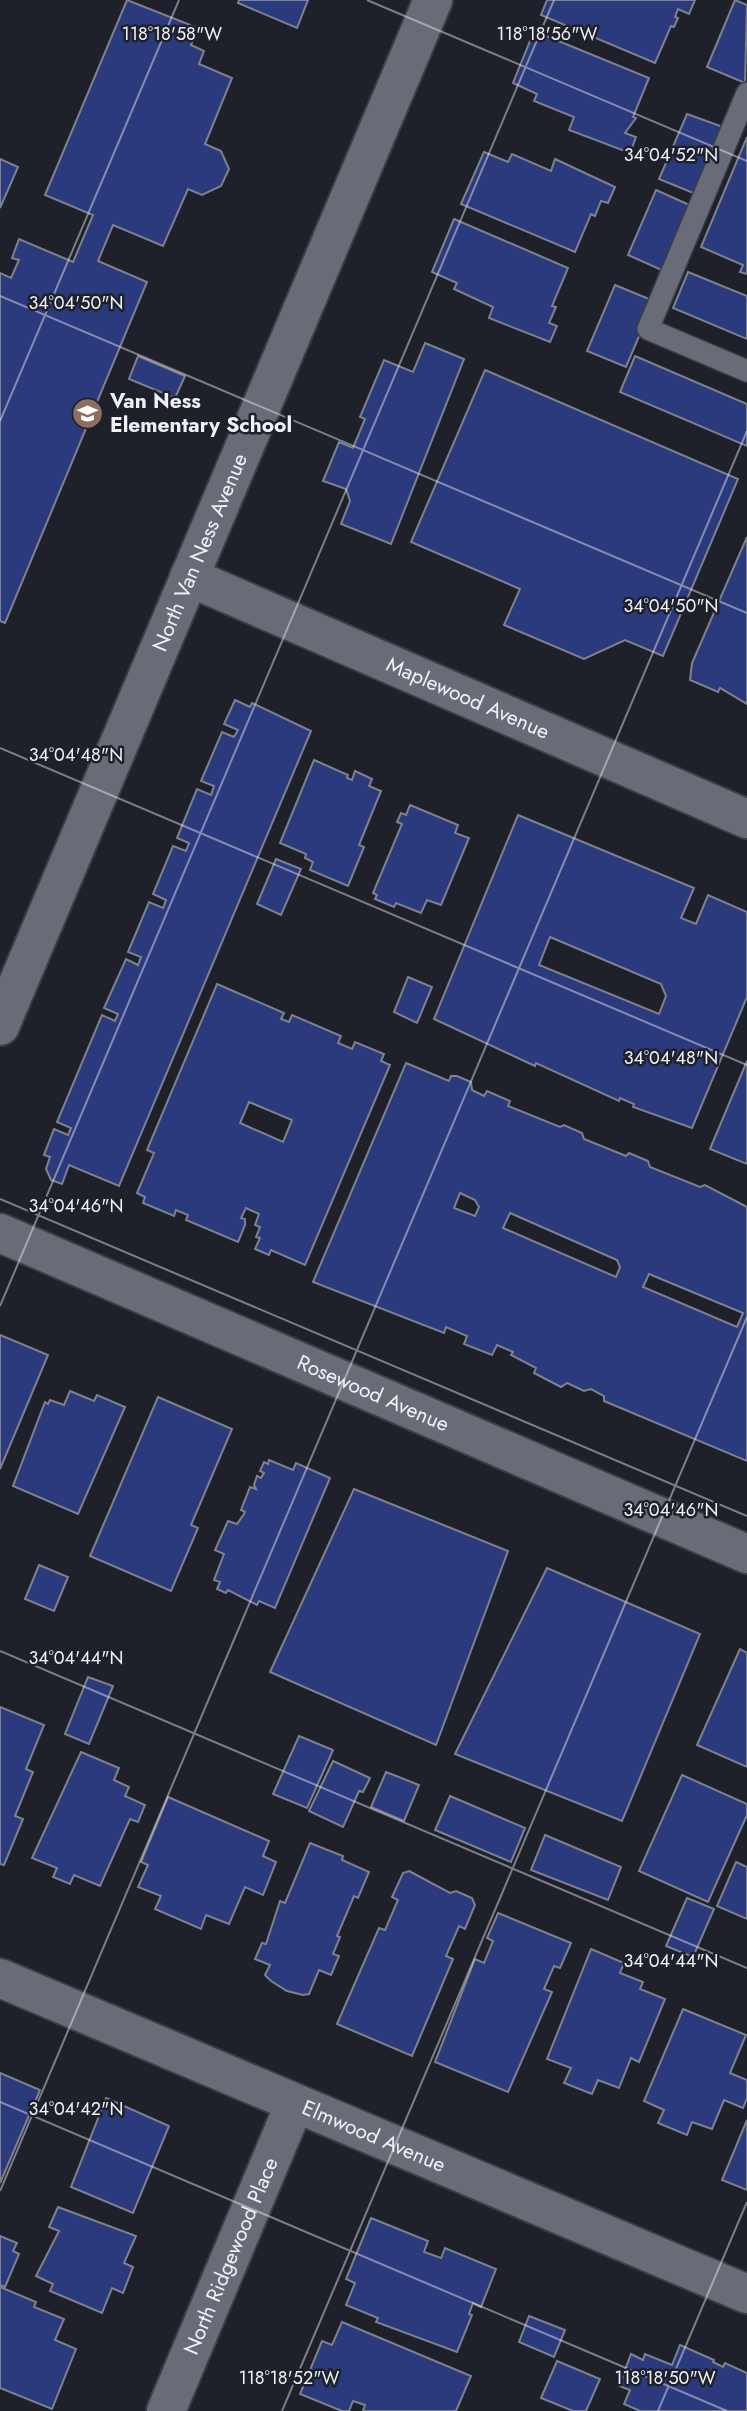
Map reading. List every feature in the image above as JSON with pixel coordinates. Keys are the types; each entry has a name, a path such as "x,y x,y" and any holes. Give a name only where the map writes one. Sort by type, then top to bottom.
{"street":[{"name":"North Van Ness Avenue","path":"0,1027 433,0"},
{"name":"Maplewood Avenue","path":"190,577 747,819"},
{"name":"Rosewood Avenue","path":"0,1233 747,1554"},
{"name":"Elmwood Avenue","path":"0,1978 747,2294"},
{"name":"North Ridgewood Place","path":"166,2411 295,2103"}],"lane":[{"path":"747,93 648,329 747,371"}],"building":[{"path":"127,0 198,28 191,45 204,51 199,64 232,78 205,144 221,151 229,169 221,186 202,195 188,189 163,246 113,225 98,261 147,282 5,623 0,621 0,273 11,278 19,260 12,258 19,239 73,262 93,215 45,195"},
{"path":"239,0 308,0 297,28 238,3"},
{"path":"547,0 695,0 689,14 678,9 675,17 678,18 674,27 671,26 655,63 541,15"},
{"path":"735,0 747,5 745,83 707,67"},
{"path":"534,31 649,78 633,117 636,118 625,133 636,137 630,153 569,130 574,117 534,101 537,94 513,83"},
{"path":"687,114 726,128 698,195 659,179"},
{"path":"747,137 747,274 740,272 743,265 701,247"},
{"path":"484,152 508,162 512,154 551,171 555,159 615,187 608,203 601,201 595,216 591,214 575,252 461,204"},
{"path":"0,159 18,167 0,208"},
{"path":"656,190 694,207 666,272 628,255"},
{"path":"454,219 568,268 552,306 556,307 549,323 557,326 550,342 489,318 493,307 454,289 457,283 432,272"},
{"path":"688,272 747,296 747,339 673,308"},
{"path":"615,285 654,301 626,367 587,351"},
{"path":"425,343 464,359 391,544 341,524 350,501 346,489 323,481 339,442 353,448 365,419 360,417 384,360 413,372"},
{"path":"138,356 185,376 175,398 129,379"},
{"path":"635,356 747,404 747,446 620,392"},
{"path":"485,370 738,479 663,656 625,640 584,659 504,625 520,589 411,542"},
{"path":"747,537 747,704 720,688 718,692 690,680 692,663"},
{"path":"235,700 250,707 252,703 311,731 119,1186 69,1165 62,1184 51,1180 46,1169 50,1157 44,1155 54,1129 68,1135 71,1128 57,1122 102,1015 115,1021 118,1014 104,1008 126,959 138,965 141,957 128,952 149,902 163,908 166,900 153,894 173,846 186,851 189,843 177,838 197,789 211,795 214,786 201,781 222,732 234,737 238,730 224,724"},
{"path":"314,760 348,775 347,778 352,780 355,771 372,779 369,786 381,791 359,845 364,847 348,886 310,870 313,862 305,858 306,854 280,843"},
{"path":"410,805 458,825 455,833 469,838 441,905 427,900 421,913 396,903 394,907 375,899 377,895 373,893 402,824 397,822 401,813 406,815"},
{"path":"518,815 694,888 681,918 696,924 708,895 747,912 747,997 692,1128 633,1107 634,1104 620,1098 619,1101 536,1063 535,1066 434,1019","holes":["550,937 661,984 666,996 659,1014 539,965"]},
{"path":"276,859 301,869 281,915 257,904"},
{"path":"408,977 432,987 417,1023 394,1012"},
{"path":"217,984 284,1013 281,1019 289,1022 292,1015 341,1036 338,1043 352,1049 355,1042 384,1054 381,1061 390,1065 305,1265 271,1250 269,1255 255,1249 260,1238 256,1237 260,1227 255,1225 259,1214 246,1208 241,1218 245,1219 245,1225 238,1242 186,1220 188,1215 176,1210 174,1216 143,1203 145,1197 137,1193 154,1153 147,1150","holes":["249,1102 292,1120 283,1142 240,1123"]},
{"path":"747,1061 747,1164 710,1149"},
{"path":"406,1063 449,1081 451,1076 457,1076 471,1082 472,1090 484,1096 487,1091 510,1101 508,1106 560,1127 564,1125 582,1133 584,1139 626,1156 629,1153 648,1161 650,1167 700,1187 705,1185 747,1207 747,1461 604,1401 604,1396 591,1389 584,1391 567,1383 561,1387 534,1373 536,1368 497,1345 492,1355 464,1344 467,1336 446,1327 444,1333 313,1282","holes":["460,1193 475,1200 479,1207 475,1216 454,1208","510,1213 617,1260 620,1267 616,1277 503,1228","649,1274 743,1313 737,1327 643,1287"]},
{"path":"0,1335 48,1355 0,1469"},
{"path":"70,1391 94,1401 97,1395 125,1407 78,1514 13,1486 45,1402 48,1404 50,1400 64,1405"},
{"path":"158,1397 232,1429 191,1525 198,1528 171,1591 90,1556"},
{"path":"269,1460 293,1470 296,1463 330,1478 275,1608 259,1601 257,1605 228,1590 226,1593 217,1589 220,1582 214,1580 224,1554 215,1550 228,1521 237,1524 244,1514 241,1510 250,1487 256,1489 254,1485 257,1476 261,1478 264,1473 260,1471 264,1462 268,1464"},
{"path":"354,1489 508,1551 436,1745 270,1672"},
{"path":"39,1565 68,1577 54,1611 25,1599"},
{"path":"547,1568 700,1634 622,1821 455,1754"},
{"path":"740,1649 747,1653 747,1767 697,1745"},
{"path":"88,1677 113,1686 89,1744 65,1734"},
{"path":"0,1707 44,1725 26,1769 33,1772 15,1816 23,1819 4,1865 0,1864"},
{"path":"299,1736 333,1750 307,1808 273,1794"},
{"path":"81,1752 119,1768 114,1780 129,1787 125,1796 145,1805 138,1822 130,1819 100,1886 74,1875 70,1884 53,1877 57,1868 32,1858"},
{"path":"333,1761 370,1778 363,1792 359,1791 343,1827 309,1811"},
{"path":"386,1772 419,1785 404,1821 371,1807"},
{"path":"682,1775 747,1804 747,1815 708,1902 639,1871"},
{"path":"450,1796 525,1828 511,1862 435,1830"},
{"path":"168,1797 269,1841 263,1856 276,1862 263,1895 245,1887 229,1924 206,1915 201,1929 155,1909 161,1896 138,1887 148,1865 141,1862"},
{"path":"545,1835 621,1867 608,1900 531,1870"},
{"path":"310,1843 343,1856 342,1860 369,1872 358,1898 354,1896 337,1936 340,1937 333,1954 339,1956 331,1975 319,1970 309,1994 303,1995 287,1991 271,1981 265,1975 270,1965 255,1959 262,1943 266,1944 280,1901 285,1903"},
{"path":"736,1862 747,1867 747,1919 717,1906"},
{"path":"409,1871 450,1893 456,1891 472,1898 475,1905 465,1929 459,1926 446,1956 453,1959 412,2056 337,2024 379,1928 385,1930 398,1900 392,1897 403,1873"},
{"path":"687,1898 714,1909 693,1957 666,1946"},
{"path":"498,1913 571,1943 560,1968 554,1966 544,1989 552,1992 508,2092 435,2062 475,1959 484,1963 493,1941 487,1938"},
{"path":"591,1949 624,1963 620,1973 643,1982 640,1989 665,1999 639,2062 631,2058 619,2088 598,2080 592,2094 564,2083 571,2068 547,2059"},
{"path":"683,2009 746,2035 730,2073 747,2080 747,2098 743,2108 724,2100 712,2129 692,2122 687,2135 658,2123 664,2110 644,2101"},
{"path":"0,2073 40,2090 0,2183"},
{"path":"106,2098 169,2126 133,2213 71,2187"},
{"path":"747,2120 747,2190 722,2180"},
{"path":"58,2207 136,2236 124,2263 133,2267 123,2293 112,2288 102,2313 50,2291 53,2284 36,2276 59,2231 49,2227"},
{"path":"371,2218 428,2241 424,2252 441,2258 445,2248 496,2269 481,2307 473,2303 469,2314 472,2315 457,2352 376,2322 378,2318 346,2305 355,2283 346,2279"},
{"path":"0,2236 17,2243 13,2251 19,2254 5,2287 0,2285"},
{"path":"0,2287 36,2302 34,2307 64,2319 55,2340 76,2349 52,2409 0,2388"},
{"path":"529,2316 565,2330 554,2357 519,2342"},
{"path":"342,2322 471,2376 456,2411 363,2411 365,2405 353,2401 349,2411 342,2411 300,2394 322,2341 332,2345"},
{"path":"680,2345 714,2360 713,2362 723,2367 725,2363 747,2373 747,2411 640,2411 624,2404 630,2390 619,2386 631,2354 643,2360 645,2354 672,2365"},
{"path":"557,2361 600,2379 586,2411 573,2411 541,2398"}],"place":[{"name":"Van Ness Elementary School","path":"87,413"}]}
